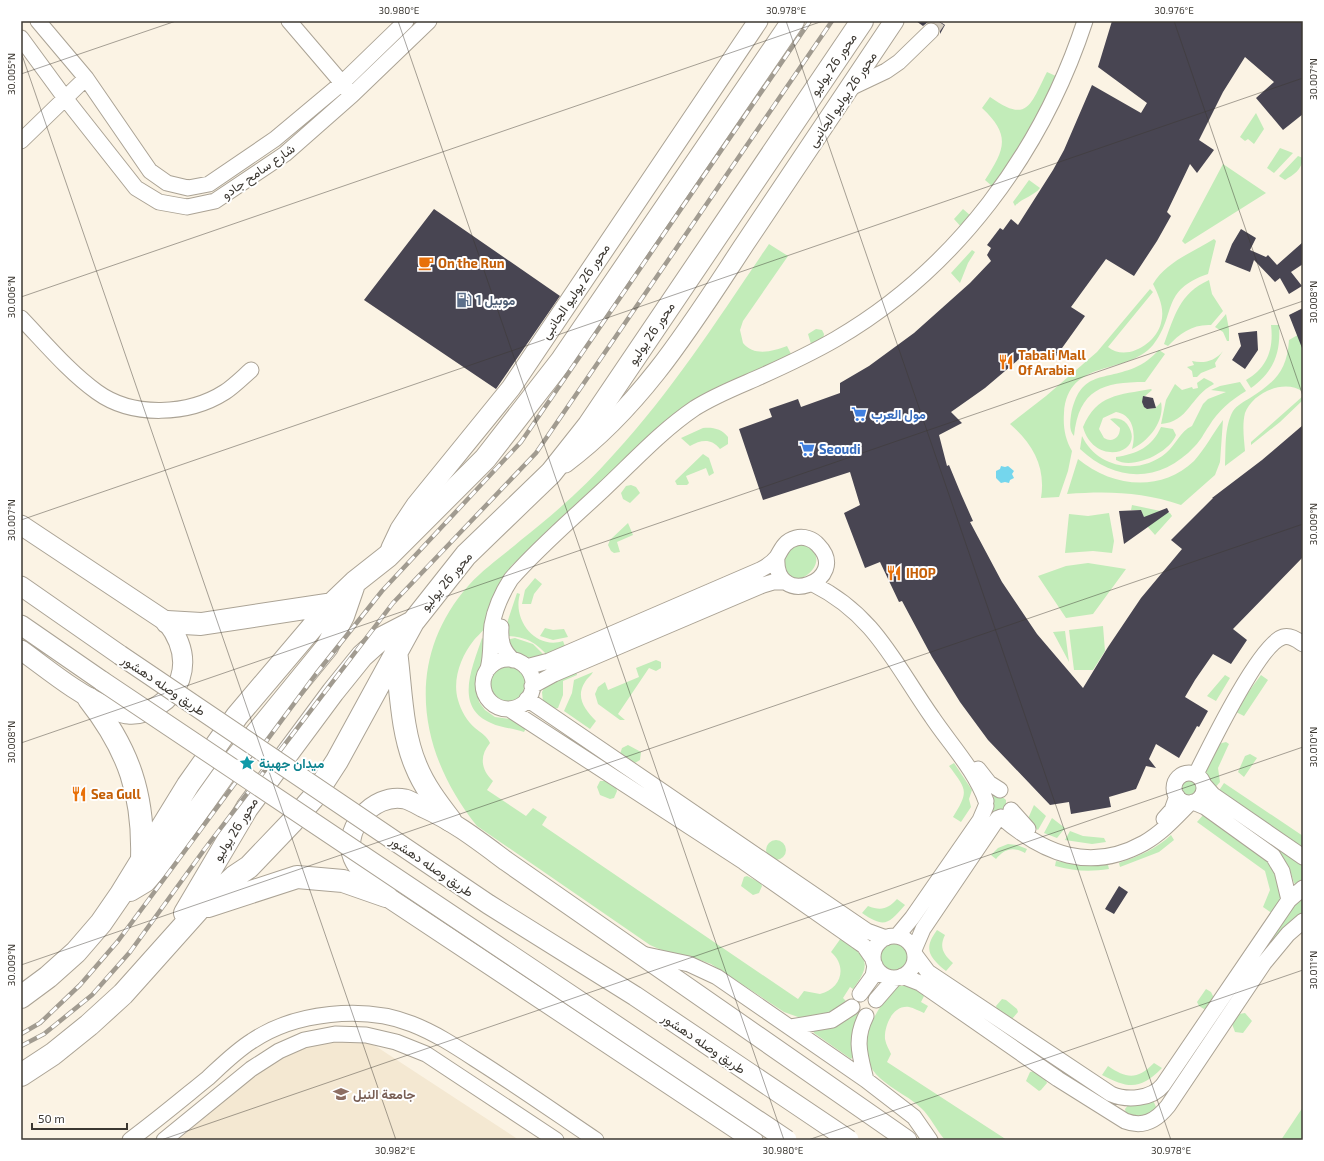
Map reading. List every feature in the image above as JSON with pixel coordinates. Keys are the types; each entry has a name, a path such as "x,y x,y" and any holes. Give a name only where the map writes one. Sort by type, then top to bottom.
{"highway":[{"path":"21,997 48,977 76,952 101,923 121,894 188,785 237,716 332,604 355,582 388,556 485,459 524,412 562,360 793,21"},
{"name":"محور 26 يوليو","path":"21,1075 53,1054 89,1025 123,994 199,909 265,852 313,798 337,761 413,622 466,555 551,473 589,425 862,21"},
{"path":"121,894 145,881 159,865 229,767 327,647 343,616 355,582"},
{"path":"167,622 201,624 332,604"},
{"name":"محور 26 يوليو","path":"168,944 215,860 248,808 333,692 362,656 382,638 413,622"},
{"path":"396,651 403,714 415,765 429,791 450,820"},
{"path":"89,699 118,740 132,774 141,810 142,860"},
{"path":"199,909 297,877 343,881 386,896"}],"main road":[{"name":"محور 26 يوليو الجانبى","path":"388,556 400,529 416,505 511,388 758,21"},
{"name":"محور 26 يوليو الجانبى","path":"551,473 604,432 622,414 679,344 894,21"},
{"path":"21,525 167,622 178,639 183,656 180,678 170,697 154,708 136,714 126,714 89,699 21,650"},
{"name":"طريق وصله دهشور","path":"21,586 488,904 635,996 848,1140"},
{"path":"21,626 787,1140"},
{"path":"753,1140 386,896 355,862 352,854 354,829 363,814 370,808 387,800 405,799 450,820 907,1140"}],"street":[{"name":"شارع سامح جادو","path":"38,21 86,78 150,171 167,183 188,188 209,184 275,139 342,83 406,21"},
{"path":"289,21 352,95"},
{"name":"شارع سامح جادو","path":"21,38 65,98 136,188 158,202 187,207 215,201 246,182 285,154 352,95 430,21"},
{"path":"1085,21 1056,92 1028,146 1007,180 988,205 949,249 916,280 848,331 800,358 711,398 694,409 663,433 511,579 501,596 495,614 492,630 492,649 488,669 483,682 486,696 496,705 509,708 744,862 857,940 864,946 883,974 920,983 1058,1079 1132,1124 1141,1124 1152,1121 1161,1115 1264,963 1288,934 1303,921"},
{"path":"530,692 530,672 504,650 500,637 503,615 516,586 526,573 670,438 697,416 714,406 804,364 853,338 900,304 947,264 1004,197 1038,146 1084,53 1094,21"},
{"path":"848,89 886,71 899,62 931,31"},
{"path":"21,141 86,78"},
{"path":"21,318 73,372 93,389 129,407 162,411 195,406 226,392 251,370"},
{"path":"488,669 499,661 519,663 549,661 760,570 777,557 784,545 789,540 803,537 810,539 816,542 824,554 825,567 818,579 799,587 786,582 773,582 762,585 554,674 530,692 516,707 509,708"},
{"path":"777,557 778,570 786,582"},
{"path":"818,579 878,626 964,752 986,779 1000,790 1009,794 1013,806 1004,815 923,928 915,953 912,969 898,977 883,990 876,1000"},
{"path":"818,579 875,632 979,784 991,814 1004,815 1023,824 1045,839 1060,845 1093,849 1126,843 1152,830 1168,816 1177,796"},
{"path":"1196,774 1231,705 1271,646 1283,637 1291,637 1303,644"},
{"path":"530,692 867,931 891,937 904,938 910,943 928,972 1111,1094 1125,1099 1152,1094 1163,1085 1289,900 1303,888"},
{"path":"1004,815 1028,838 1051,850 1076,856 1098,857 1119,853 1145,842 1156,835 1192,802 1202,796 1204,786 1202,779 1196,774 1190,773 1180,776 1174,786 1177,796 1185,802 1192,802 1205,807 1273,856 1282,871 1289,900"},
{"path":"1204,786 1213,795 1303,858"},
{"path":"791,1027 832,1020 856,1000 873,976 876,946 907,925 980,820 992,792 1000,790"},
{"path":"640,954 670,959 702,969 716,977 791,1027 866,1080 914,1117 930,1140"},
{"path":"130,1140 163,1116 252,1040 286,1024 314,1016 338,1014 376,1016 411,1024 442,1039 494,1071 596,1140"},
{"path":"866,1016 858,1038 859,1052 866,1080"},
{"path":"164,1140 278,1050 304,1040 335,1034 366,1035 396,1042 426,1054 556,1140"},
{"path":"1152,1094 1162,1099 1168,1106"},
{"path":"1121,1118 1120,1108 1125,1099"}],"shaded area":[{"name":"جامعة النيل","path":"331,1041 367,1042 377,1047 519,1140 178,1140 268,1063 312,1045"}],"green space":[{"path":"1047,72 1058,77 1021,153 963,229 954,219 963,209 971,216 993,187 985,180 997,160 1002,143 998,127 992,118 982,108 990,97 1013,109 1020,110 1026,107 1032,102"},
{"path":"1256,113 1264,129 1254,144 1248,139 1245,141 1240,137"},
{"path":"1280,148 1293,153 1274,173 1267,168"},
{"path":"1298,156 1303,158 1301,166 1297,172 1285,180 1279,176"},
{"path":"1223,164 1266,193 1185,244 1182,241"},
{"path":"1029,180 1040,188 1015,206 1013,202"},
{"path":"1214,239 1216,241 1208,274 1193,280 1176,296 1165,324 1153,345 1142,355 1087,375 1076,383 1068,395 1064,413 1065,433 1072,451 1068,471 1059,497 1041,498 1042,476 1036,457 1025,440 1010,424 1046,396 1097,352 1150,289 1153,292 1108,347 1123,353 1131,352 1147,344 1158,331 1162,318 1161,303 1153,284 1158,276 1172,264"},
{"path":"769,244 788,256 743,321 740,330 743,343 753,350 764,352 787,346 791,354 811,344 808,334 816,329 822,330 824,334 823,340 716,389 512,565 504,578 488,624 469,646 465,653 457,676 456,692 461,708 467,719 475,728 486,736 490,743 486,748 483,758 484,768 493,781 487,790 526,816 533,808 547,817 542,825 798,999 804,991 820,994 833,987 837,982 841,971 836,958 831,952 841,938 856,950 864,960 865,966 853,989 850,987 843,998 846,1001 831,1014 805,1019 784,1012 711,964 665,951 650,945 477,826 457,798 442,768 431,737 426,706 427,675 434,644 448,614 469,585 488,567 546,520 569,499 603,466 636,430 695,352"},
{"path":"972,250 975,252 968,263 960,283 951,273"},
{"path":"1209,280 1212,294 1223,311 1211,325 1198,326 1187,330 1168,346 1164,344 1179,306 1191,292"},
{"path":"1226,314 1229,329 1229,341 1227,341 1223,332 1215,327"},
{"path":"1271,325 1279,325 1279,344 1277,353 1265,375 1251,388 1246,380 1259,370 1268,357 1272,334"},
{"path":"1303,332 1303,392 1296,388 1279,387 1254,399 1245,413 1244,418 1245,451 1225,466 1228,424 1234,409 1273,381 1286,360 1289,340"},
{"path":"1159,350 1165,354 1145,382 1130,382 1105,387 1096,391 1088,398 1081,408 1074,436 1072,434 1070,423 1071,415 1075,401 1080,391 1086,384 1102,377 1138,366 1148,360"},
{"path":"1223,351 1215,363 1216,367 1201,373 1197,377 1193,377 1192,371 1187,367 1194,365 1192,361 1209,361"},
{"path":"1204,378 1214,384 1206,389 1178,419 1161,424 1166,400 1175,384 1182,390 1192,387 1193,389 1198,388 1197,383"},
{"path":"1240,382 1246,391 1230,402 1221,411 1195,446 1182,458 1168,467 1153,472 1138,474 1123,473 1108,468 1094,460 1080,449 1082,436 1089,447 1108,462 1132,466 1144,465 1155,460 1169,450 1184,431 1192,426 1203,404 1208,399 1226,392 1211,390 1220,386"},
{"path":"1152,390 1144,397 1143,405 1152,409 1161,402 1162,409 1158,423 1150,436 1144,441 1132,449 1134,437 1130,421 1127,417 1116,412 1103,418 1099,429 1104,438 1113,440 1119,434 1120,428 1110,419 1117,418 1124,421 1132,434 1131,442 1125,449 1117,452 1107,452 1097,448 1089,440 1083,427 1095,408 1102,402 1119,395"},
{"path":"1303,396 1303,400 1280,422 1251,445 1251,442"},
{"path":"1223,420 1220,462 1215,475 1181,505 1153,497 1139,495 1111,493 1067,494 1078,459 1106,476 1136,482 1151,482 1166,478 1181,471 1194,461"},
{"path":"1161,427 1173,429 1176,435 1166,448 1150,458 1141,461 1123,463 1116,460 1116,457 1131,454 1143,448 1153,440"},
{"path":"703,428 714,428 720,430 728,437 728,444 720,449 717,445 706,441 698,442 690,446 681,438"},
{"path":"703,454 709,458 714,473 709,476 706,468 686,476 689,483 687,485 677,485 675,481"},
{"path":"631,485 636,487 640,493 630,503 623,499 621,493 626,486"},
{"path":"1132,505 1170,513 1172,516 1155,535 1147,526 1141,510 1131,510"},
{"path":"1109,513 1114,541 1112,553 1093,551 1065,553 1069,514 1088,516"},
{"path":"628,523 633,535 617,542 620,552 614,553 608,545 610,540"},
{"path":"797,543 810,548 816,555 816,563 812,570 806,576 799,579 791,578 785,572 781,556"},
{"path":"1088,563 1126,569 1093,614 1066,618 1038,576 1066,566"},
{"path":"535,578 542,584 534,594 531,604 522,604 525,590"},
{"path":"517,593 520,594 518,604 520,614 528,631 535,637 544,641 553,643 563,641 565,646 547,655 538,646 529,641 519,637 506,636 508,620"},
{"path":"1103,626 1105,651 1093,670 1074,670 1069,630"},
{"path":"545,628 553,630 564,629 568,637 553,640 540,636"},
{"path":"1065,631 1069,662 1053,632"},
{"path":"482,638 486,641 482,668 476,682 479,702 485,710 495,717 511,719 527,726 524,732 491,723 479,716 472,707 469,696 469,685 474,661"},
{"path":"515,638 533,644 544,655 531,658 518,654 506,640"},
{"path":"656,660 661,662 661,668 656,671 649,668 618,714 625,720 620,720 598,704 595,694 598,687 605,682 608,690 639,677 636,668"},
{"path":"509,666 522,672 528,685 522,698 509,704 496,698 490,685 496,672"},
{"path":"576,671 577,675 563,681 563,695 558,708 554,709 543,702 542,692 546,685"},
{"path":"593,672 585,682 581,693 581,698 585,708 596,721 590,729 564,711 572,693 574,680"},
{"path":"1225,675 1230,678 1216,701 1207,696"},
{"path":"1261,675 1268,680 1244,716 1234,711"},
{"path":"1226,742 1229,744 1218,768 1220,782 1214,789 1206,780 1205,774 1218,744"},
{"path":"628,745 641,752 640,760 633,764 620,754 622,748"},
{"path":"1250,754 1257,758 1244,777 1238,772 1245,756"},
{"path":"954,763 972,790 969,799 971,807 961,822 953,817 964,796 964,791 959,780 949,766"},
{"path":"1190,780 1196,783 1199,789 1196,795 1190,798 1184,795 1181,789 1184,783"},
{"path":"600,781 606,781 616,787 617,791 614,798 610,799 600,795 597,787"},
{"path":"1224,783 1303,836 1303,850 1218,792"},
{"path":"1000,795 1006,800 1006,808 1003,811 992,811 992,797"},
{"path":"1206,799 1303,864 1303,879 1296,885 1289,867 1282,856 1205,801"},
{"path":"1034,805 1046,816 1038,830 1027,821"},
{"path":"1204,814 1273,862 1282,898 1273,914 1263,907 1270,890 1265,871 1197,822"},
{"path":"1052,818 1065,828 1057,838 1044,833"},
{"path":"1070,831 1083,836 1104,838 1106,842 1092,844 1065,840"},
{"path":"1171,835 1174,840 1159,852 1120,867 1119,863 1147,852"},
{"path":"776,840 783,843 786,850 783,857 776,860 769,857 766,850 769,843"},
{"path":"1008,844 1017,845 1027,849 1025,853 1013,849 1009,850 1002,853 996,859 991,855 998,848"},
{"path":"1056,861 1090,866 1108,865 1109,869 1088,871 1069,869 1055,866"},
{"path":"747,876 761,883 762,886 759,893 753,895 741,886 744,877"},
{"path":"1303,893 1303,912 1283,929 1261,958 1259,956"},
{"path":"897,899 905,905 894,917 885,922 876,921 862,913 868,906 881,909 887,907"},
{"path":"937,930 945,935 942,947 944,953 953,963 946,971 932,957 929,948 930,942"},
{"path":"894,943 905,947 909,958 905,969 894,973 883,969 879,958 883,947"},
{"path":"894,987 910,987 918,991 924,996 921,1002 928,1006 924,1013 911,1007 903,1007 898,1009 890,1018 885,1034 885,1041 891,1054 887,1062 1007,1140 945,1140 928,1115 921,1108 886,1083 874,1072 867,1060 865,1048 867,1035 871,1023 878,1011"},
{"path":"1206,989 1211,992 1214,998 1207,1008 1204,1009 1199,1006 1197,1002"},
{"path":"1002,999 1006,1000 1017,1009 1018,1012 1012,1019 997,1009 996,1006"},
{"path":"854,1008 860,1012 852,1038 854,1055 851,1059 814,1033 813,1030 829,1027"},
{"path":"1245,1013 1252,1021 1243,1033 1235,1032 1232,1024 1239,1014"},
{"path":"1154,1063 1162,1068 1140,1084 1127,1085 1111,1080 1102,1075 1108,1066 1126,1075 1137,1075 1148,1069"},
{"path":"1035,1071 1045,1078 1047,1083 1039,1091 1026,1081 1030,1072"},
{"path":"1153,1100 1156,1107 1153,1113 1139,1118 1126,1114 1125,1109 1129,1104"},
{"path":"1303,1107 1303,1138 1301,1140 1281,1140"}],"water":[{"path":"1001,466 1008,466 1014,471 1012,474 1014,478 1010,480 1009,483 1001,483 996,478 996,471 1000,469"}],"building":[{"path":"916,21 939,21 945,25 940,34 940,28 934,22 928,22 923,26"},
{"name":"مول العرب","path":"1112,21 1303,21 1303,114 1283,130 1256,98 1274,82 1245,57 1223,92 1199,140 1214,150 1197,173 1190,164 1167,212 1171,216 1157,241 1134,276 1106,259 1071,307 1085,316 1052,362 1032,348 985,388 951,412 962,423 939,435 947,466 949,465 973,521 970,522 1002,582 1037,634 1083,688 1141,598 1182,549 1171,540 1212,498 1262,460 1303,425 1303,557 1233,629 1247,640 1231,664 1213,654 1195,680 1185,697 1208,711 1199,727 1197,726 1179,758 1156,744 1149,759 1156,768 1146,766 1136,789 1109,797 1111,807 1071,814 1069,802 1050,805 988,740 960,702 932,657 902,601 899,602 880,562 865,568 844,513 860,505 850,472 763,500 739,429 772,417 769,409 798,399 801,407 840,393 840,383 869,366 914,333 970,283 991,261 987,255 991,248 987,245 1000,228 1003,230 1011,219 1018,225 1053,170 1064,150 1092,85 1141,113 1147,103 1098,67"},
{"name":"موبيل 1","path":"434,209 560,296 496,389 364,300"},
{"path":"1241,229 1256,238 1250,250 1266,257 1268,255 1277,265 1303,242 1303,264 1291,272 1302,286 1289,294 1280,278 1275,282 1254,260 1250,272 1225,262 1232,244"},
{"path":"1303,308 1303,348 1302,348 1289,315"},
{"path":"1257,331 1258,350 1245,369 1232,360 1241,346 1238,333"},
{"path":"1143,396 1153,398 1156,408 1147,409 1144,407 1142,402"},
{"path":"1167,508 1169,512 1124,544 1119,511 1141,510 1144,517"},
{"path":"1119,886 1128,892 1114,914 1105,909"}],"tunnel":[{"path":"931,31 938,21"}],"railway":[{"path":"21,1034 40,1023 80,985 118,941 316,674 382,591 521,442 810,21"},
{"path":"21,1046 44,1034 92,995 130,952 204,850 393,603 536,453 832,21"}],"place":[{"name":"On the Run","path":"426,263"},
{"name":"موبيل 1","path":"464,300"},
{"name":"Tabali Mall Of Arabia","path":"1006,362"},
{"name":"مول العرب","path":"859,414"},
{"name":"Seoudi","path":"807,449"},
{"name":"IHOP","path":"894,573"},
{"name":"ميدان جهينة","path":"247,763"},
{"name":"Sea Gull","path":"79,794"},
{"name":"جامعة النيل","path":"341,1094"}]}
